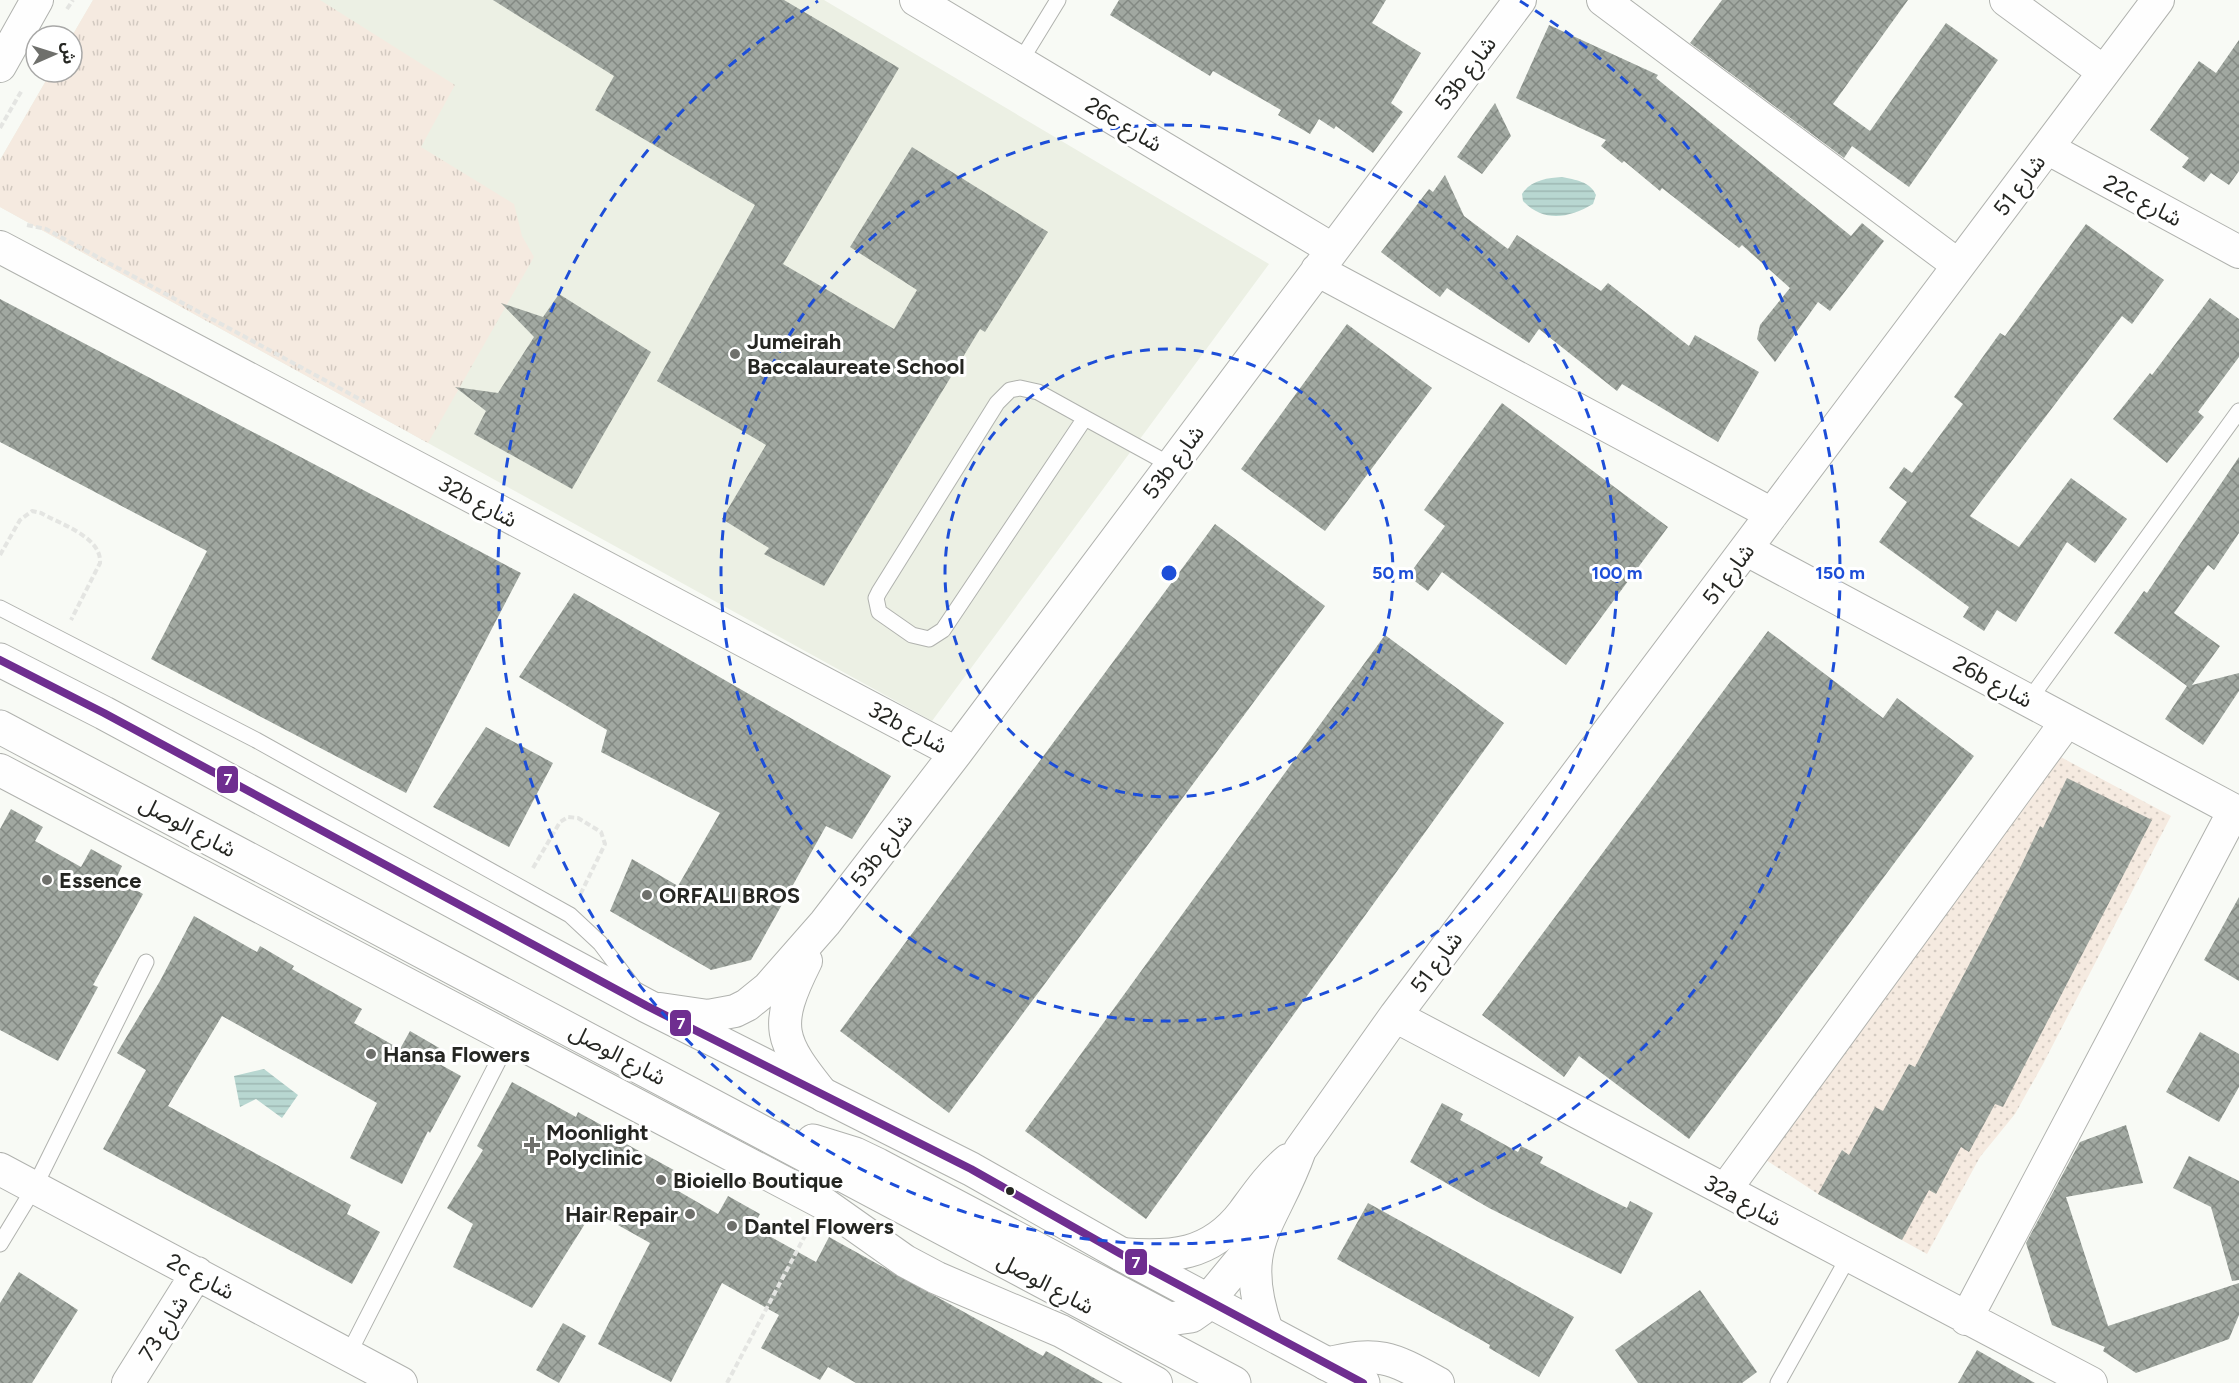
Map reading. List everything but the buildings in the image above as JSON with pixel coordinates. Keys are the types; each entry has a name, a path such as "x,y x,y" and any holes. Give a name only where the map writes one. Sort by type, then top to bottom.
{"main road":[{"path":"0,660 104,713 648,1006 971,1169 1121,1254 1363,1383"},
{"name":"شارع الوصل","path":"0,726 1234,1383"},
{"path":"753,1126 830,1146 863,1158 1169,1319 1191,1316 1208,1300 1258,1240"}],"street":[{"path":"0,66 37,0"},
{"name":"26c شارع","path":"916,0 1020,62 1324,259 1772,514"},
{"name":"53b شارع","path":"648,1006 701,1016 735,1011 768,988 825,923 956,753 1520,0"},
{"path":"1603,0 1958,265"},
{"path":"2006,0 2104,72"},
{"name":"شارع 51","path":"1121,1254 1173,1255 1203,1246 1230,1227 1280,1167 1300,1150 1395,1016 2158,0"},
{"name":"22c شارع","path":"2047,148 2239,252"},
{"name":"32b شارع","path":"0,247 956,753"},
{"name":"26b شارع","path":"1747,550 2237,812"},
{"path":"1725,1190 2067,721"},
{"path":"0,770 823,1203 905,1261 937,1278 1061,1331 1156,1383"},
{"path":"1966,1319 2237,812"},
{"name":"53b شارع","path":"824,1096 790,1050 784,1019 792,989 825,923"},
{"name":"32a شارع","path":"1395,1016 2091,1383"},
{"name":"شارع 51","path":"1267,1331 1255,1288 1254,1261 1258,1240 1291,1175 1300,1150"},
{"name":"2c شارع","path":"0,1170 401,1383"},
{"name":"شارع 73","path":"128,1383 197,1274"},
{"path":"1326,1364 1353,1357 1377,1356 1400,1363 1438,1383"}],"lane":[{"path":"1020,62 1058,0"},
{"path":"1085,418 943,630 928,639 920,639 883,617 876,605 879,592 1002,396 1010,390 1029,388 1085,418 1171,465"},
{"path":"2028,700 2239,411"},
{"path":"0,608 256,740 570,915 600,944 648,1006"},
{"path":"0,1244 34,1188 146,962"},
{"path":"348,1355 510,1038"},
{"path":"1778,1383 1849,1256"}],"path":[{"path":"0,128 25,84"},
{"path":"0,555 20,519 32,511 41,513 90,541 99,550 97,569 61,639"},
{"path":"521,887 560,822 568,817 578,818 601,832 605,844 570,915"},
{"path":"727,1383 823,1203"}],"shaded area":[{"name":"Jumeirah Baccalaureate School","path":"93,0 824,0 1269,264 932,721 0,207 0,160 44,84 84,84 84,24 79,24"}],"green space":[{"path":"93,0 320,0 455,85 421,147 514,204 522,236 534,257 428,443 0,207 0,160 44,84 84,84 84,24 79,24"},
{"path":"2055,754 2171,816 2043,1064 2015,1114 1980,1157 1927,1254 1818,1194 1766,1160"}],"water":[{"path":"1562,177 1582,182 1590,187 1596,195 1593,204 1575,213 1557,216 1539,213 1523,201 1522,194 1530,186 1545,179"},
{"path":"264,1069 298,1095 282,1118 256,1099 240,1107 234,1076"}],"transit line":[{"name":"7","path":"0,660 104,713 647,1006 971,1169 1121,1254 1363,1383"}],"place":[{"name":"Jumeirah Baccalaureate School","path":"735,354"},
{"name":"Essence","path":"47,880"},
{"name":"ORFALI BROS","path":"647,895"},
{"name":"Hansa Flowers","path":"371,1054"},
{"name":"Moonlight Polyclinic","path":"532,1145"},
{"name":"Bioiello Boutique","path":"661,1180"},
{"name":"Hair Repair","path":"690,1214"},
{"name":"Dantel Flowers","path":"732,1226"}]}
